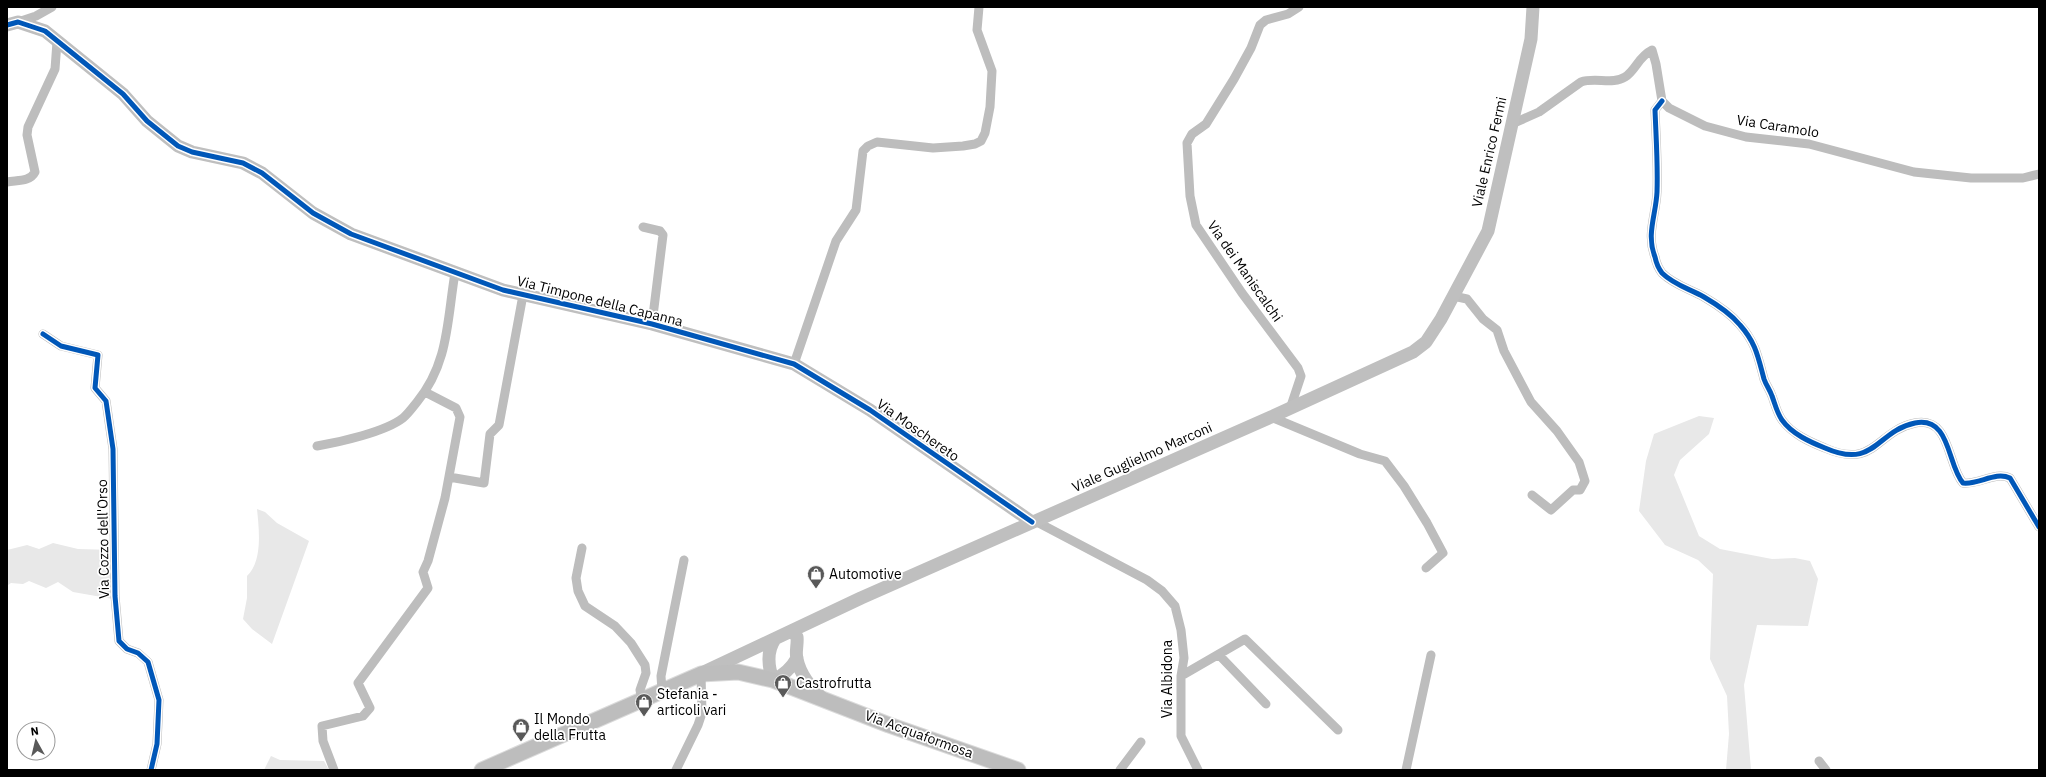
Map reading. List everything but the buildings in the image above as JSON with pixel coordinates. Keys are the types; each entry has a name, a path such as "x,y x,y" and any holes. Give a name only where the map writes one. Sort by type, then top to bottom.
{"main road":[{"name":"Viale Enrico Fermi","path":"1453,296 1488,231 1531,39 1534,7"},
{"name":"Via Timpone della Capanna","path":"12,24 45,31 123,94 147,121 178,146 192,152 243,163 262,173 313,213 351,234 503,290 652,324 791,363"},
{"name":"Viale Guglielmo Marconi","path":"700,674 775,639 794,636 820,619 861,598 1290,409 1414,352 1426,342 1453,296"},
{"name":"Via Moschereto","path":"791,363 870,410 1034,522"},
{"path":"794,636 797,658 808,685 822,698"},
{"path":"775,639 771,645 768,660 773,680 783,675 792,667 797,658"},
{"name":"Via Acquaformosa","path":"700,674 738,672 773,680 889,725 1018,770"},
{"path":"482,770 700,674"}],"street":[{"path":"12,24 36,16 52,7"},
{"path":"791,363 836,241 856,210 863,166 863,151 868,146 877,142 933,148 963,146 975,144 981,141 985,133 990,107 992,71 980,39 978,19 979,7"},
{"name":"Via dei Maniscalchi","path":"1290,409 1300,383 1301,376 1298,368 1242,293 1196,225 1190,196 1188,139 1206,124 1251,48 1260,25 1266,20 1288,14 1299,7"},
{"path":"7,182 29,179 33,177 35,172 27,135 28,127 55,69 57,42"},
{"path":"1512,124 1539,112 1581,82 1589,79 1619,80 1626,76 1643,54 1652,50 1656,64 1662,101 1655,110 1657,192 1650,238 1654,256 1661,272 1674,283 1704,297 1738,322 1751,338 1758,354 1764,380 1783,421 1797,434 1825,448 1847,456 1866,452 1903,427 1916,423 1925,423 1934,426 1944,434 1956,473 1963,483 1978,482 2005,475 2010,478 2039,527"},
{"name":"Via Caramolo","path":"1662,101 1669,108 1705,126 1732,134 1809,144 1914,172 1971,178 2023,178 2039,174"},
{"path":"643,227 660,232 663,235 652,324"},
{"path":"316,446 392,425 404,418 425,392 440,361 448,326 455,273"},
{"path":"449,477 484,483 490,434 499,425 523,295"},
{"path":"1453,296 1467,299 1483,319 1497,330 1504,351 1531,402 1557,431 1579,462 1585,481 1580,490 1573,490 1551,510 1532,495"},
{"name":"Via Cozzo dell'Orso","path":"43,334 61,346 98,355 95,388 106,401 113,449 115,596 119,641 127,649 138,653 148,662 159,700 157,744 151,770"},
{"path":"334,770 323,741 322,726 363,716 370,708 358,682 428,588 424,572 445,498 460,417 456,408 425,392"},
{"path":"1271,417 1360,454 1385,461 1408,492 1443,553 1426,568"},
{"name":"Via Albidona","path":"1034,522 1147,580 1166,595 1175,606 1181,630 1184,658 1181,676 1181,736 1198,770"},
{"path":"582,548 576,578 578,591 585,606 615,626 631,643 645,665 646,673 640,690 642,700"},
{"path":"662,691 661,676 684,560"},
{"path":"1181,676 1245,639 1338,730"},
{"path":"1219,654 1266,704"},
{"path":"1406,770 1431,655"},
{"path":"676,770 698,725 702,713 700,674"},
{"path":"1120,770 1141,742"},
{"path":"1819,761 1826,770"}],"shaded area":[{"path":"1699,416 1714,418 1709,434 1680,460 1674,475 1699,536 1720,549 1772,559 1795,558 1810,561 1818,579 1808,626 1757,625 1744,685 1751,770 1726,770 1729,734 1727,696 1710,659 1713,574 1698,560 1665,545 1639,511 1646,461 1654,434"},
{"path":"257,509 265,512 277,523 309,541 272,644 252,629 243,619 247,598 247,576 256,562 258,553 259,535"},
{"path":"53,543 78,549 113,550 113,599 73,592 58,582 46,588 29,581 23,584 11,583 8,585 7,550 27,545 39,549"},
{"path":"271,756 280,760 324,761 329,770 264,770"}],"cycle path":[{"path":"7,25 18,22 45,31 123,94 147,121 178,146 192,152 243,163 262,173 313,213 351,234 503,290 652,324 794,364 870,410 1032,522"},
{"path":"1662,101 1655,110 1657,192 1651,232 1652,249 1657,263 1662,273 1667,277 1677,284 1704,297 1732,317 1750,338 1756,350 1764,379 1777,411 1786,425 1802,437 1819,446 1842,454 1855,454 1865,452 1874,447 1902,427 1915,423 1927,423 1935,427 1942,434 1958,475 1963,483 1975,482 1999,476 2010,478 2039,527"},
{"path":"43,334 61,346 98,355 95,388 106,401 113,449 115,596 119,641 127,649 138,653 148,662 159,700 157,744 151,770"}],"place":[{"name":"Automotive","path":"816,589"},
{"name":"Castrofrutta","path":"783,698"},
{"name":"Stefania - articoli vari","path":"644,717"},
{"name":"Il Mondo della Frutta","path":"521,742"}]}
